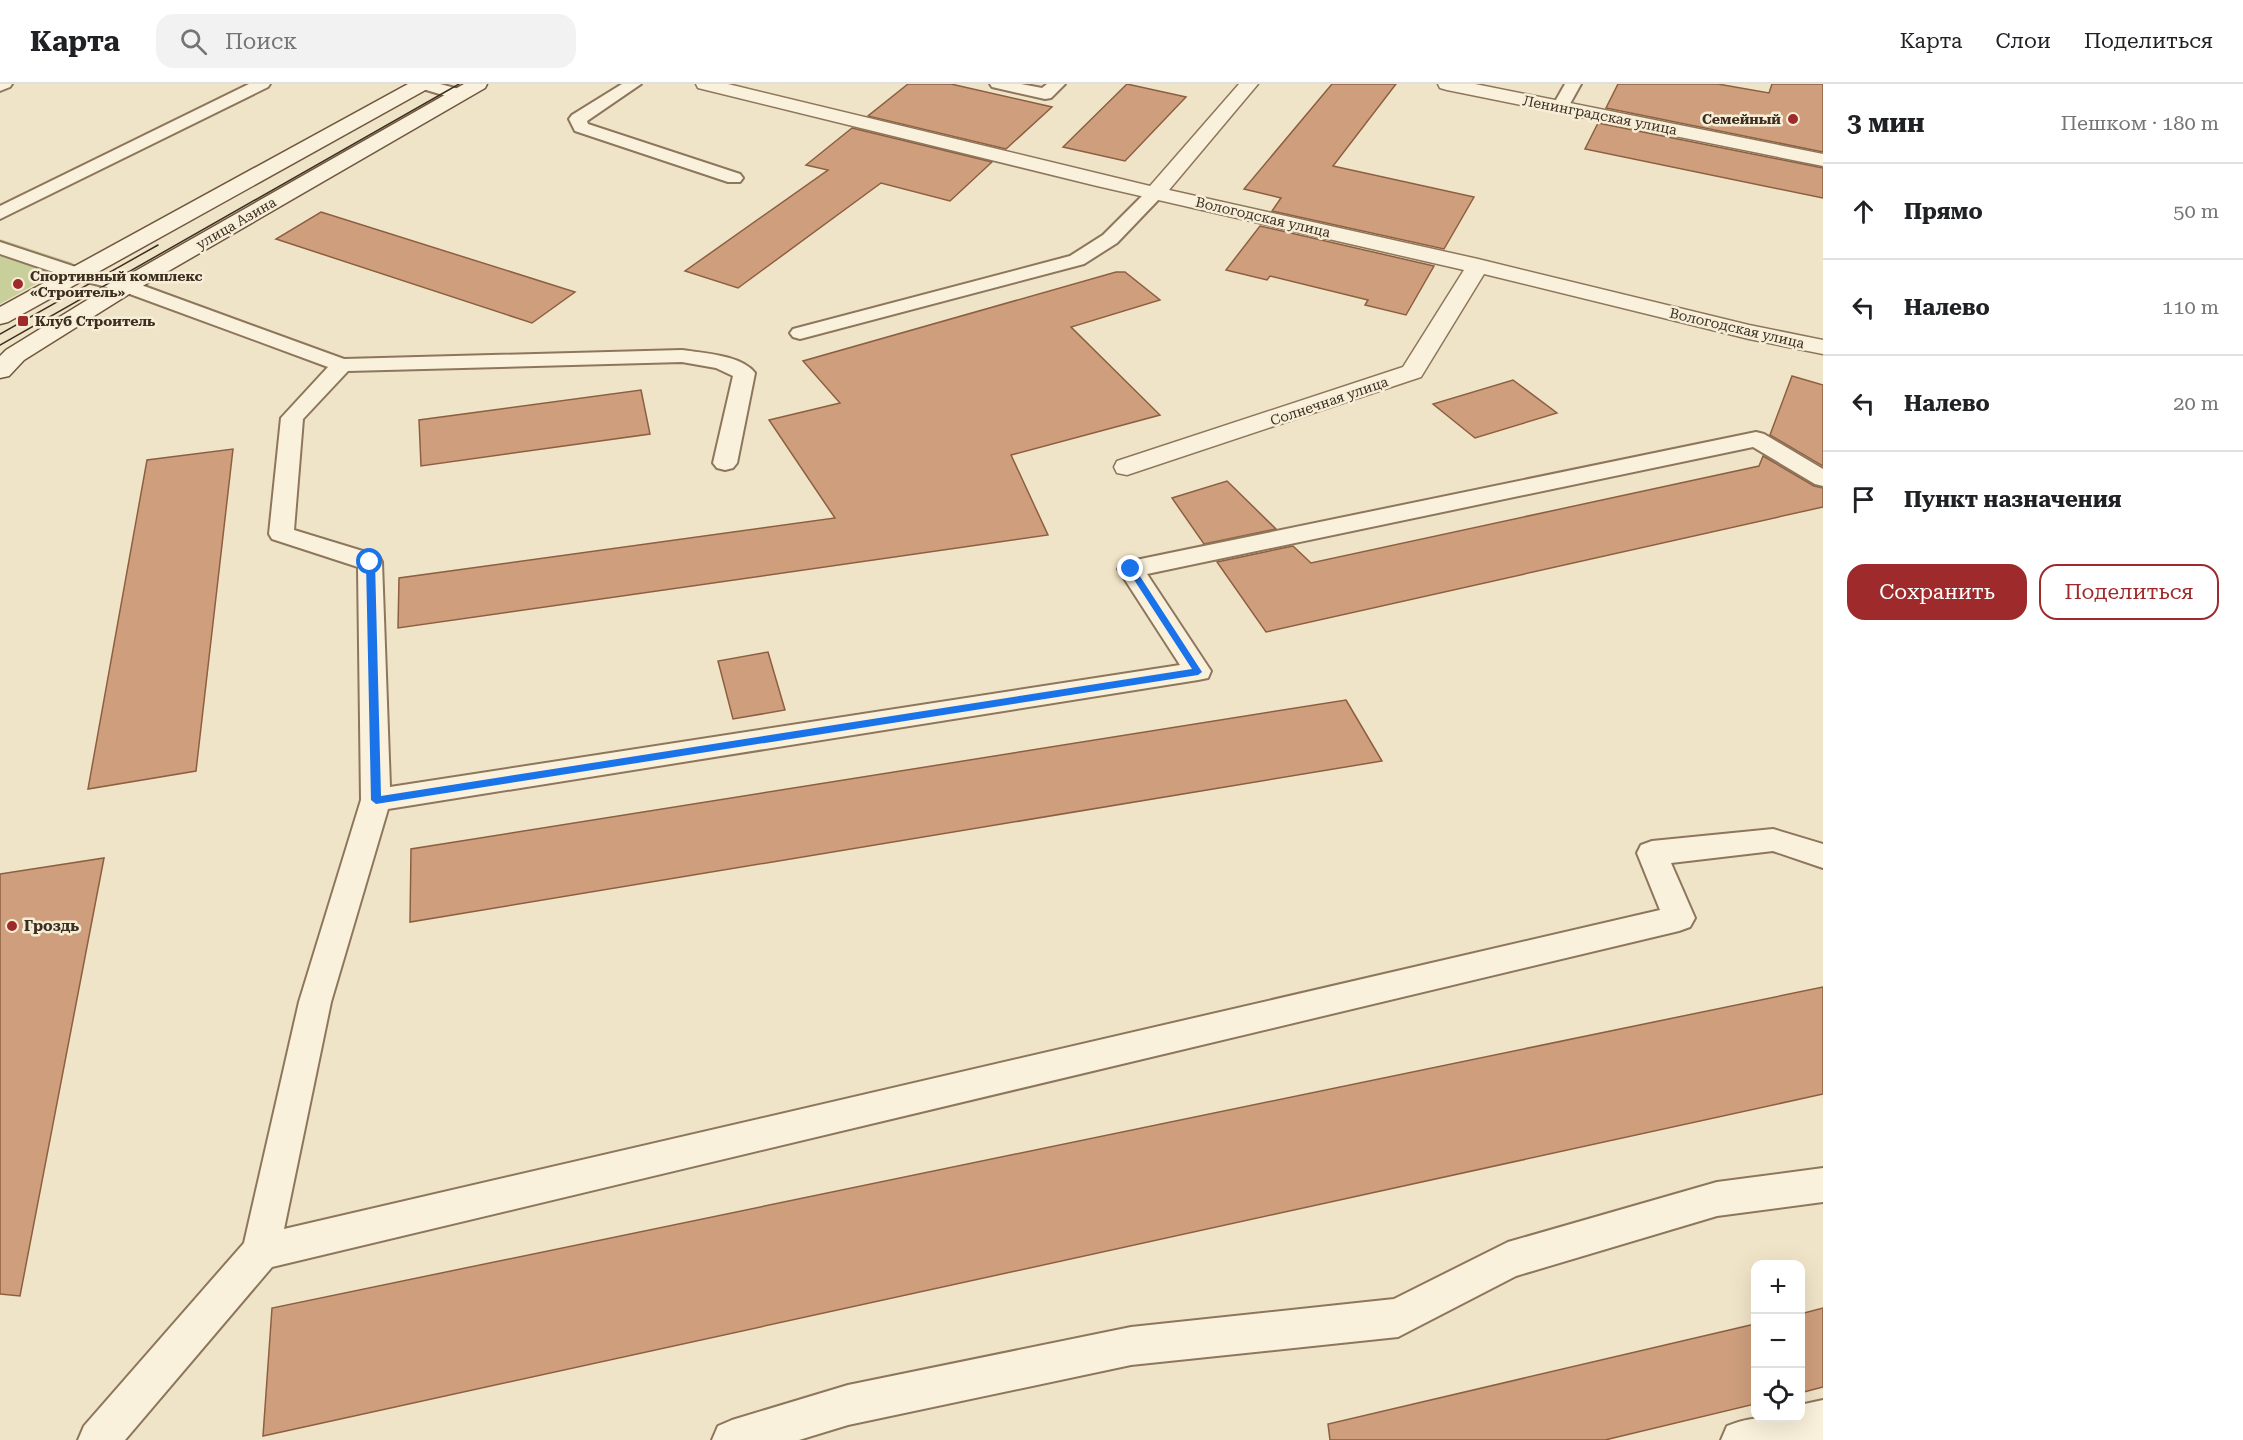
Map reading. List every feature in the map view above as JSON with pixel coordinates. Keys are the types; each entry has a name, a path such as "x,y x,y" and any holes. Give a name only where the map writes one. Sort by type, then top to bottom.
{"street":[{"path":"0,317 422,84"},
{"name":"Вологодская улица","path":"705,84 1155,193 1478,266 1749,332 1823,347"},
{"path":"1155,193 1249,84"},
{"name":"Ленинградская улица","path":"1447,84 1823,160"},
{"name":"улица Азина","path":"0,371 15,355 126,286 469,89"},
{"name":"Солнечная улица","path":"1127,466 1412,372 1478,266"}],"lane":[{"path":"0,86 4,84"},
{"path":"0,213 262,84"},
{"path":"422,84 469,89"},
{"path":"633,84 578,119 581,127 734,178"},
{"path":"998,84 1045,94 1057,84"},
{"path":"1560,107 1573,84"},
{"path":"800,333 1077,260 1110,239 1155,193"},
{"path":"0,248 78,274 126,286 342,366 682,356 721,362 744,374 725,463"},
{"path":"98,1440 261,1252 315,1002 376,800 370,562 281,534 292,418 342,366"},
{"path":"376,800 1198,672 1131,569 1756,439 1823,479"},
{"path":"261,1252 1679,918 1652,853 1773,840 1823,856"},
{"path":"732,1440 848,1405 1131,1346 1398,1318 1508,1260 1717,1199 1823,1185"},
{"path":"1741,1440 1823,1420"}],"green space":[{"name":"Спортивный комплекс «Строитель»","path":"0,239 73,263 0,304"}],"building":[{"path":"908,84 951,84 1052,107 1006,149 868,116"},
{"path":"1127,84 1186,97 1125,161 1063,147"},
{"path":"1332,84 1396,84 1333,166 1474,197 1444,249 1272,211 1281,198 1244,189"},
{"path":"1618,84 1718,84 1769,93 1772,84 1823,84 1823,152 1606,108"},
{"path":"1598,123 1823,168 1823,198 1585,149"},
{"path":"852,128 992,162 950,201 881,183 738,288 685,271 828,170 806,165"},
{"path":"321,212 575,292 532,323 276,239"},
{"path":"1260,226 1434,266 1406,315 1365,305 1368,300 1270,276 1267,280 1226,270"},
{"path":"1116,272 1125,272 1160,300 1071,327 1160,415 1011,455 1048,535 398,628 399,578 835,518 769,420 840,403 803,361"},
{"path":"1792,376 1823,385 1823,466 1770,435"},
{"path":"1513,380 1557,413 1475,438 1433,404"},
{"path":"641,390 650,434 421,466 419,420"},
{"path":"233,449 196,771 88,789 147,460"},
{"path":"1763,456 1814,486 1823,488 1823,507 1266,632 1217,562 1293,546 1311,563 1759,466"},
{"path":"1227,481 1276,529 1204,544 1172,498"},
{"path":"768,652 785,710 733,719 718,661"},
{"path":"1346,700 1382,761 410,922 411,849"},
{"path":"104,858 20,1296 0,1294 0,874"},
{"path":"1823,987 1823,1094 263,1436 272,1308"},
{"path":"1823,1308 1823,1387 1805,1392 1805,1314"},
{"path":"1751,1325 1751,1405 1605,1440 1330,1440 1328,1424"}],"tram line":[{"path":"0,345 459,84"},
{"path":"0,334 158,245"}],"place":[{"name":"Семейный","path":"1793,119"},
{"name":"Спортивный комплекс «Строитель»","path":"18,284"},
{"name":"Клуб Строитель","path":"23,321"},
{"name":"Гроздь","path":"12,926"}],"route":[{"path":"370,562 376,800 1198,672 1131,569"}]}
